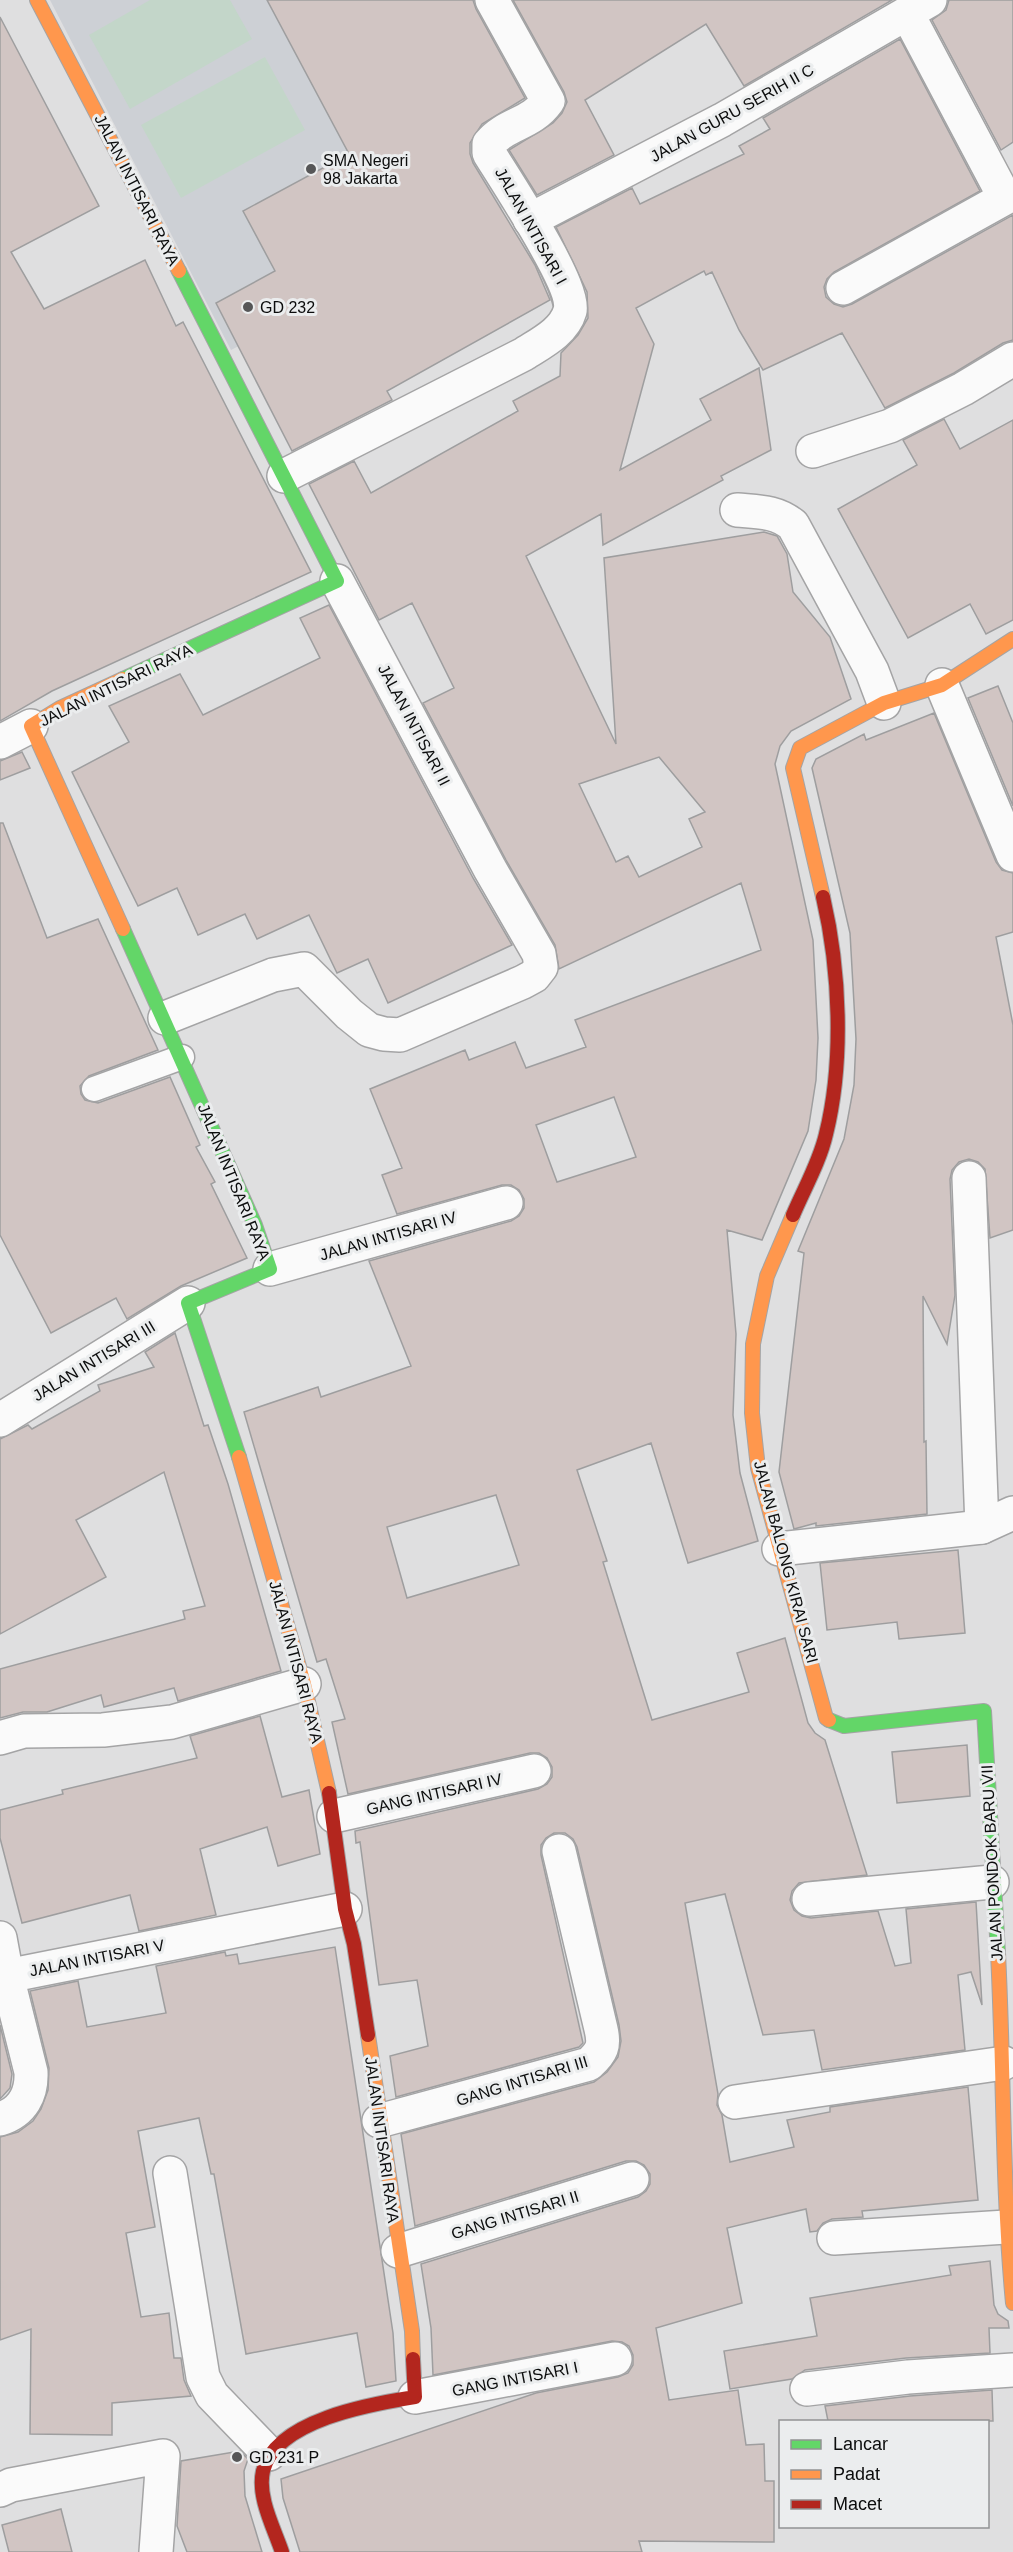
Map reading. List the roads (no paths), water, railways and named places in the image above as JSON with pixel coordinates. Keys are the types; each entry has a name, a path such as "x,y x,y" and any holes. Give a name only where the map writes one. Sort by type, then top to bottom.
{"street":[{"name":"JALAN INTISARI RAYA","path":"37,0 337,581 60,708 31,726 165,1018 255,1225 270,1269 189,1303 246,1479 304,1684 334,1816 345,1909 354,1944 398,2251 412,2331 415,2397"},
{"name":"JALAN INTISARI I","path":"284,476 524,354 552,337 564,324 570,310 569,295 530,220 489,153 489,144 501,132 535,117 548,101 492,0"},
{"name":"JALAN GURU SERIH II C","path":"530,220 722,120 919,8"},
{"path":"843,288 1005,198 919,8"},
{"path":"813,451 890,426 963,389 1013,359"},
{"path":"737,510 773,513 782,516 793,525 872,671 884,703"},
{"name":"JALAN INTISARI II","path":"165,1018 273,975 304,969 349,1014 369,1030 400,1035 523,982 534,976 541,967 539,954 490,868 337,581"},
{"name":"JALAN BALONG KIRAI SARI","path":"984,1711 844,1726 831,1722 823,1711 811,1655 779,1549 758,1468 752,1413 753,1344 767,1276 825,1136 835,1082 837,1038 832,937 794,768 795,759 801,747 806,743 884,703 942,685 1012,644"},
{"path":"942,685 1013,855"},
{"path":"0,742 31,726"},
{"path":"969,1178 982,1527"},
{"name":"JALAN INTISARI IV","path":"270,1269 506,1203"},
{"name":"JALAN INTISARI III","path":"0,1420 189,1303"},
{"path":"779,1549 982,1527 1013,1513"},
{"path":"0,1738 24,1731 103,1730 172,1722 304,1684"},
{"name":"JALAN PONDOK BARU VII","path":"984,1711 1004,2063 1006,2227 1013,2303"},
{"name":"GANG INTISARI IV","path":"334,1816 534,1771"},
{"name":"GANG INTISARI III","path":"379,2121 589,2064 601,2052 604,2044 602,2029 560,1851"},
{"path":"809,1899 992,1882"},
{"name":"JALAN INTISARI V","path":"0,2119 22,2106 32,2085 32,2072 7,1976 345,1909"},
{"path":"0,1938 7,1976"},
{"path":"735,2102 1004,2063"},
{"path":"170,2173 203,2377 212,2395 269,2454"},
{"name":"GANG INTISARI II","path":"398,2251 632,2179"},
{"path":"834,2238 1006,2227"},
{"name":"GANG INTISARI I","path":"415,2397 615,2359"},
{"path":"807,2389 908,2377 1013,2370"},
{"path":"282,2552 264,2491 262,2475 269,2454 289,2436 358,2408 415,2397"},
{"path":"0,2490 11,2485 162,2456 156,2552"}],"lane":[{"path":"94,1089 182,1057"}],"place":[{"name":"SMA Negeri 98 Jakarta","path":"311,169"},
{"name":"GD 232","path":"248,307"},
{"name":"GD 231 P","path":"237,2457"}]}
